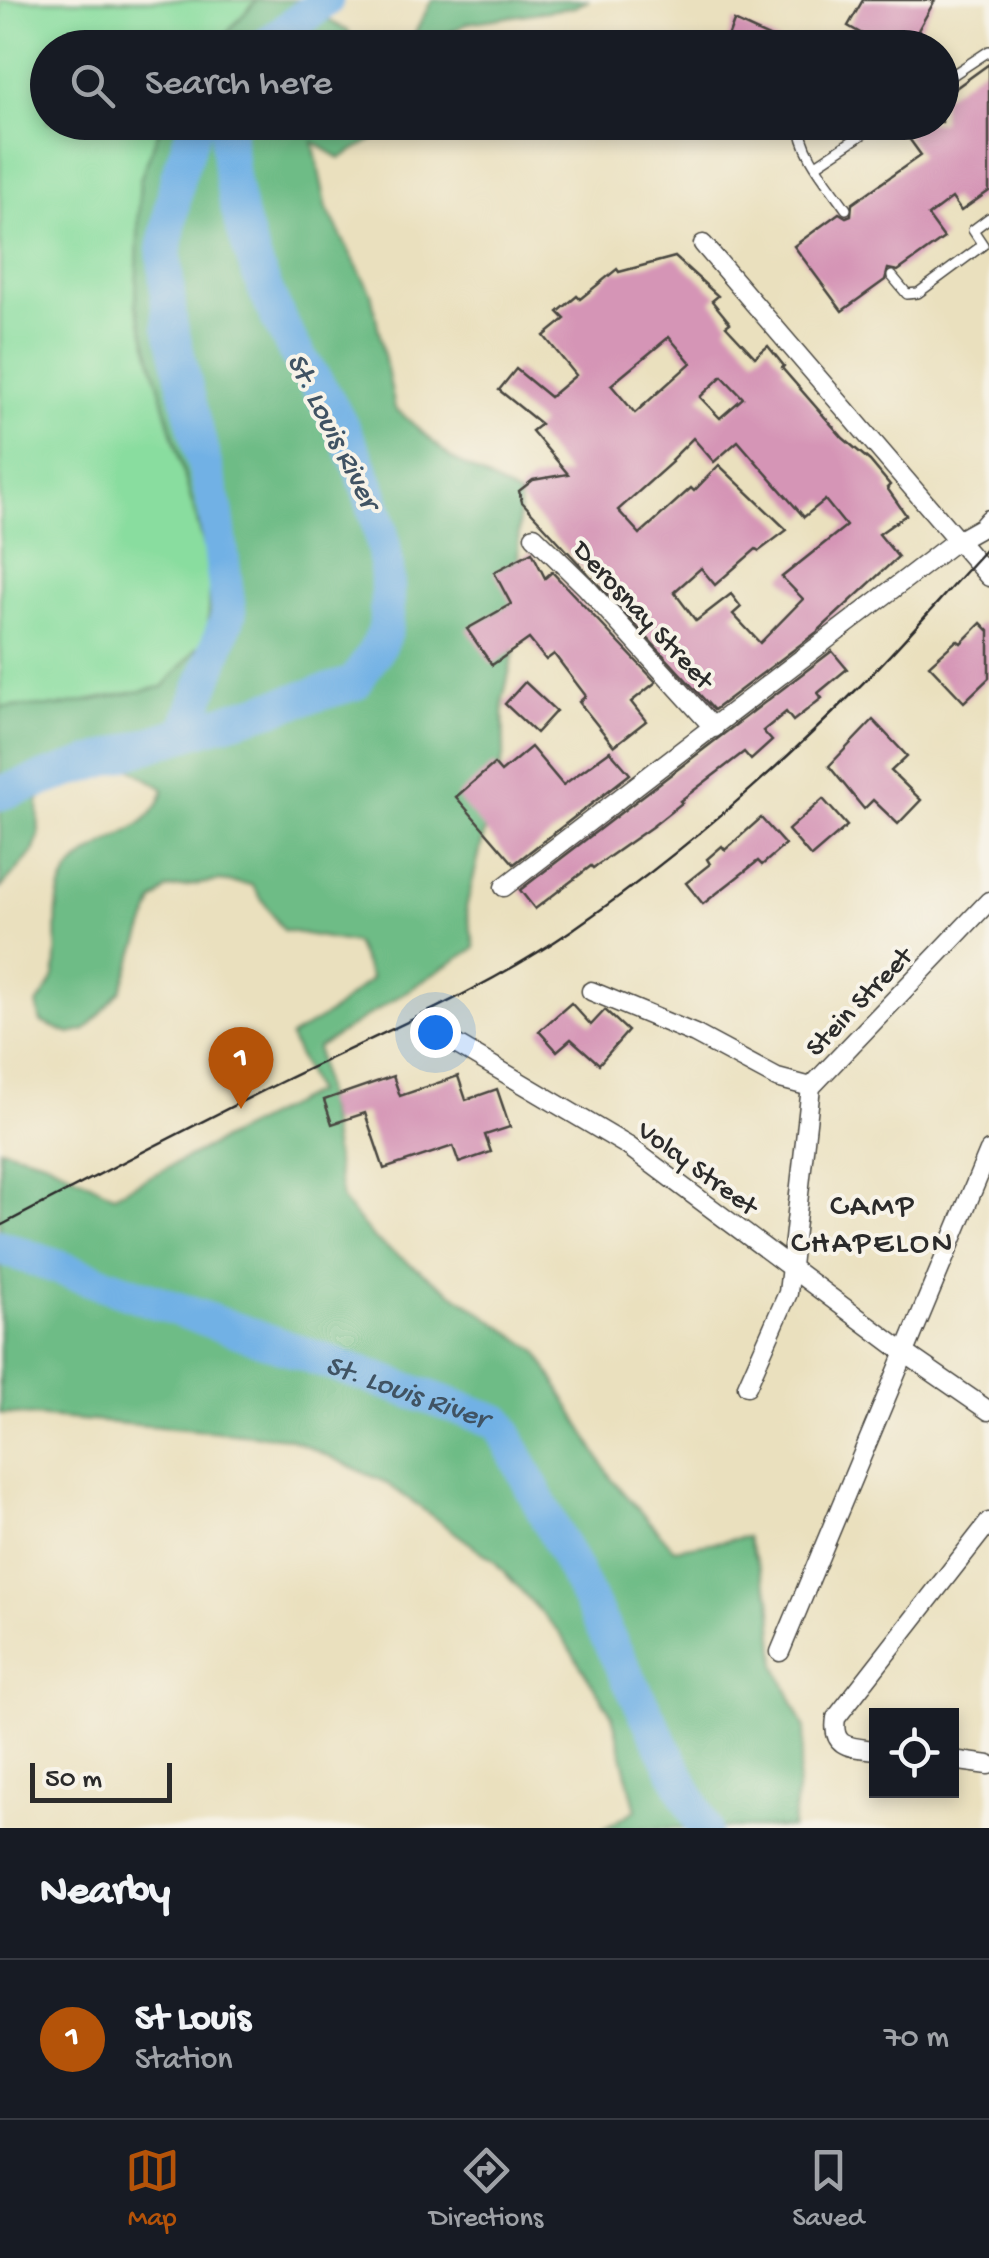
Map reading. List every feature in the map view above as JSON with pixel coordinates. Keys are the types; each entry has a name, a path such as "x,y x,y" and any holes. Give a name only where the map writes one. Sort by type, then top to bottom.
{"street":[{"path":"703,244 989,577"},
{"path":"504,887 989,519"},
{"name":"Derosnay Street","path":"534,536 714,728"},
{"name":"Stein Street","path":"748,1386 788,1293 811,1087 989,901"},
{"path":"591,992 695,1034 777,1078 811,1087"},
{"name":"Volcy Street","path":"449,1040 628,1146 905,1354 989,1411"},
{"path":"780,1652 989,1151"},
{"path":"869,1749 847,1746 838,1740 834,1733 836,1718 989,1522"},
{"path":"959,1761 989,1766"}],"lane":[{"path":"959,71 989,51"},
{"path":"804,140 846,208"},
{"path":"816,165 854,140"},
{"path":"892,276 906,294 918,293 983,244 973,230 989,218"}],"green space":[{"path":"0,0 257,0 230,30 30,30 30,140 155,140 140,180 136,304 211,570 208,636 163,687 60,706 0,707"},
{"path":"257,0 325,0 319,15 346,30 230,30"},
{"path":"432,0 589,0 574,7 468,23 455,30 417,30"},
{"path":"155,140 372,140 340,158 313,142 327,209 371,293 395,408 451,458 519,496 517,639 503,699 504,753 466,908 475,948 317,1048 342,1200 374,1239 537,1351 612,1480 674,1549 747,1537 771,1599 776,1665 805,1729 792,1828 605,1828 636,1810 612,1715 559,1632 493,1560 385,1482 289,1438 0,1413 0,1148 44,1160 114,1195 315,1092 290,1037 330,1013 371,979 355,943 283,930 252,885 219,881 167,889 154,901 121,990 86,1030 70,1034 41,1022 37,1005 54,975 56,917 65,878 85,857 150,815 164,789 119,761 55,771 38,802 39,836 33,852 0,889 0,707 60,706 163,687 208,636 211,570 136,304 140,180"}],"building":[{"path":"863,0 935,0 918,30 855,30 848,26"},
{"path":"734,21 754,30 731,30"},
{"path":"989,64 989,191 961,211 952,198 928,216 944,238 898,271 888,269 885,280 842,311 794,246 839,213 851,215 852,204 921,155 910,140 959,140 959,86"},
{"path":"675,257 718,296 712,301 730,323 726,326 755,357 768,346 782,368 843,438 890,485 887,488 906,515 879,534 898,557 817,632 714,710 522,502 519,491 533,480 568,474 532,431 541,424 499,390 516,369 550,397 576,375 544,336 565,319 558,312 617,269 619,272","holes":["669,337 691,363 635,413 611,385","722,376 743,398 720,418 700,397","693,438 714,462 738,441 804,517 825,500 846,526 782,577 803,599 760,643 733,614 741,607 731,594 696,621 674,592 701,568 715,585 756,549 759,551 787,530 719,465 694,491 691,488 640,534 618,510"]},
{"path":"532,552 545,578 552,572 656,682 631,702 646,721 614,746 579,702 586,696 554,654 546,660 529,639 492,665 467,629 511,604 494,572"},
{"path":"981,623 989,631 989,678 964,702 929,665"},
{"path":"832,651 847,669 818,693 822,698 793,721 786,712 763,731 772,741 751,760 744,752 653,826 535,909 520,890"},
{"path":"525,682 556,711 536,733 505,704"},
{"path":"873,720 907,756 891,771 921,800 898,824 873,800 864,809 829,766"},
{"path":"531,747 563,785 610,751 630,774 514,864 456,797 494,764 501,772"},
{"path":"823,799 847,826 811,857 788,830"},
{"path":"761,818 785,845 703,904 686,883 710,864 707,859 722,846 725,850"},
{"path":"571,1003 591,1025 605,1010 628,1031 599,1064 571,1039 557,1051 539,1031"},
{"path":"393,1076 400,1096 458,1076 466,1100 497,1089 510,1127 485,1135 491,1152 459,1163 453,1146 384,1169 365,1113 332,1124 324,1100"}],"waterway":[{"name":"St. Louis River","path":"287,30 326,0"},
{"name":"St. Louis River","path":"0,793 185,733 229,614 216,512 170,324 164,252 177,179 190,140"},
{"name":"St. Louis River","path":"185,733 355,683 379,643 386,621 385,554 373,502 342,428 293,347 268,296 238,208 229,140"},
{"name":"St. Louis River","path":"0,1247 499,1422 704,1828"}],"tram line":[{"path":"0,1226 467,992 572,930 683,847 788,755 872,674 989,546"}],"place":[{"name":"St Louis","path":"241,1109"}],"district":[{"name":"CAMP CHAPELON","path":"873,1222"}]}
